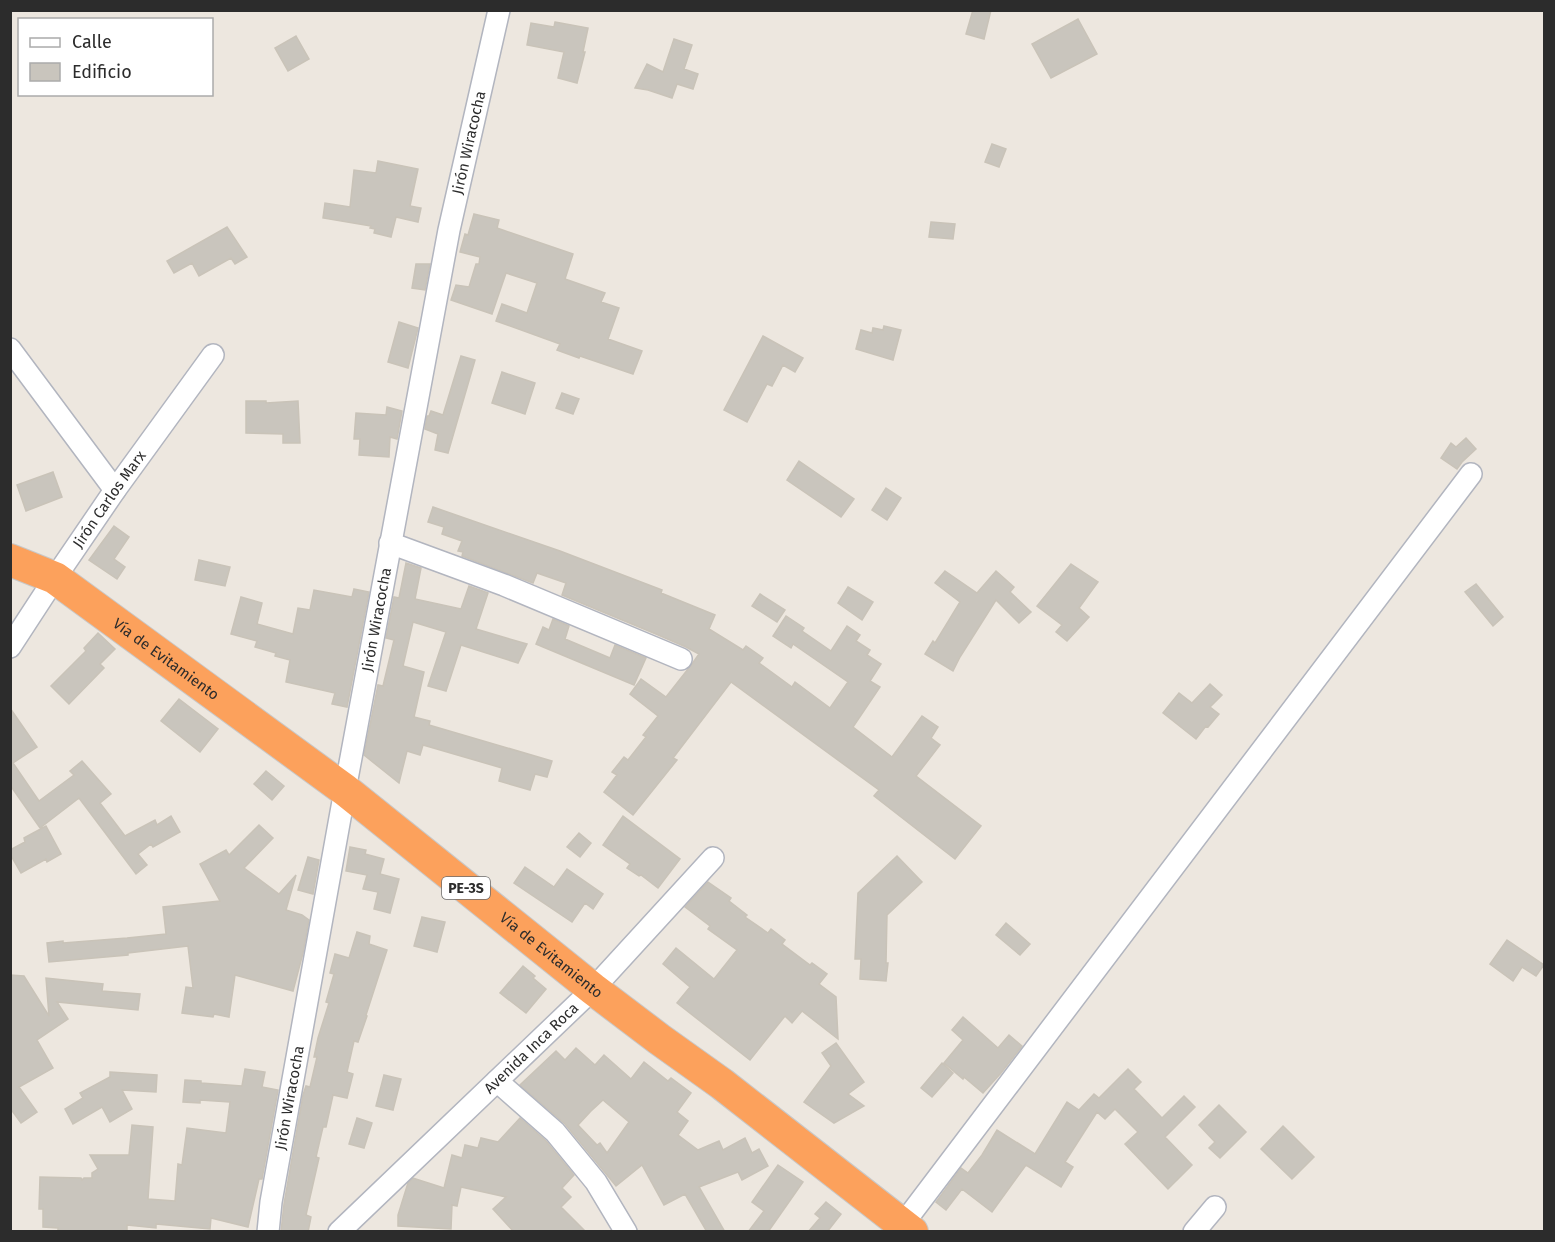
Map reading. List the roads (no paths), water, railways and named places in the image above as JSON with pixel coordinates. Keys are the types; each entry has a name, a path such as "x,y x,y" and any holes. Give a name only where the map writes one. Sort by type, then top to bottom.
{"highway":[{"name":"Vía de Evitamiento","path":"10,560 55,579 345,790 592,989 722,1084 904,1229"}],"street":[{"name":"Jirón Wiracocha","path":"268,1232 345,790 449,230 499,10"},
{"path":"10,349 115,490"},
{"name":"Jirón Carlos Marx","path":"10,647 115,490 213,355"},
{"path":"904,1229 1471,474"},
{"path":"390,543 504,585 681,659"},
{"name":"Avenida Inca Roca","path":"339,1232 592,989 713,858"},
{"path":"497,1081 555,1132 596,1182 626,1232"},
{"path":"1194,1232 1215,1207"}]}
